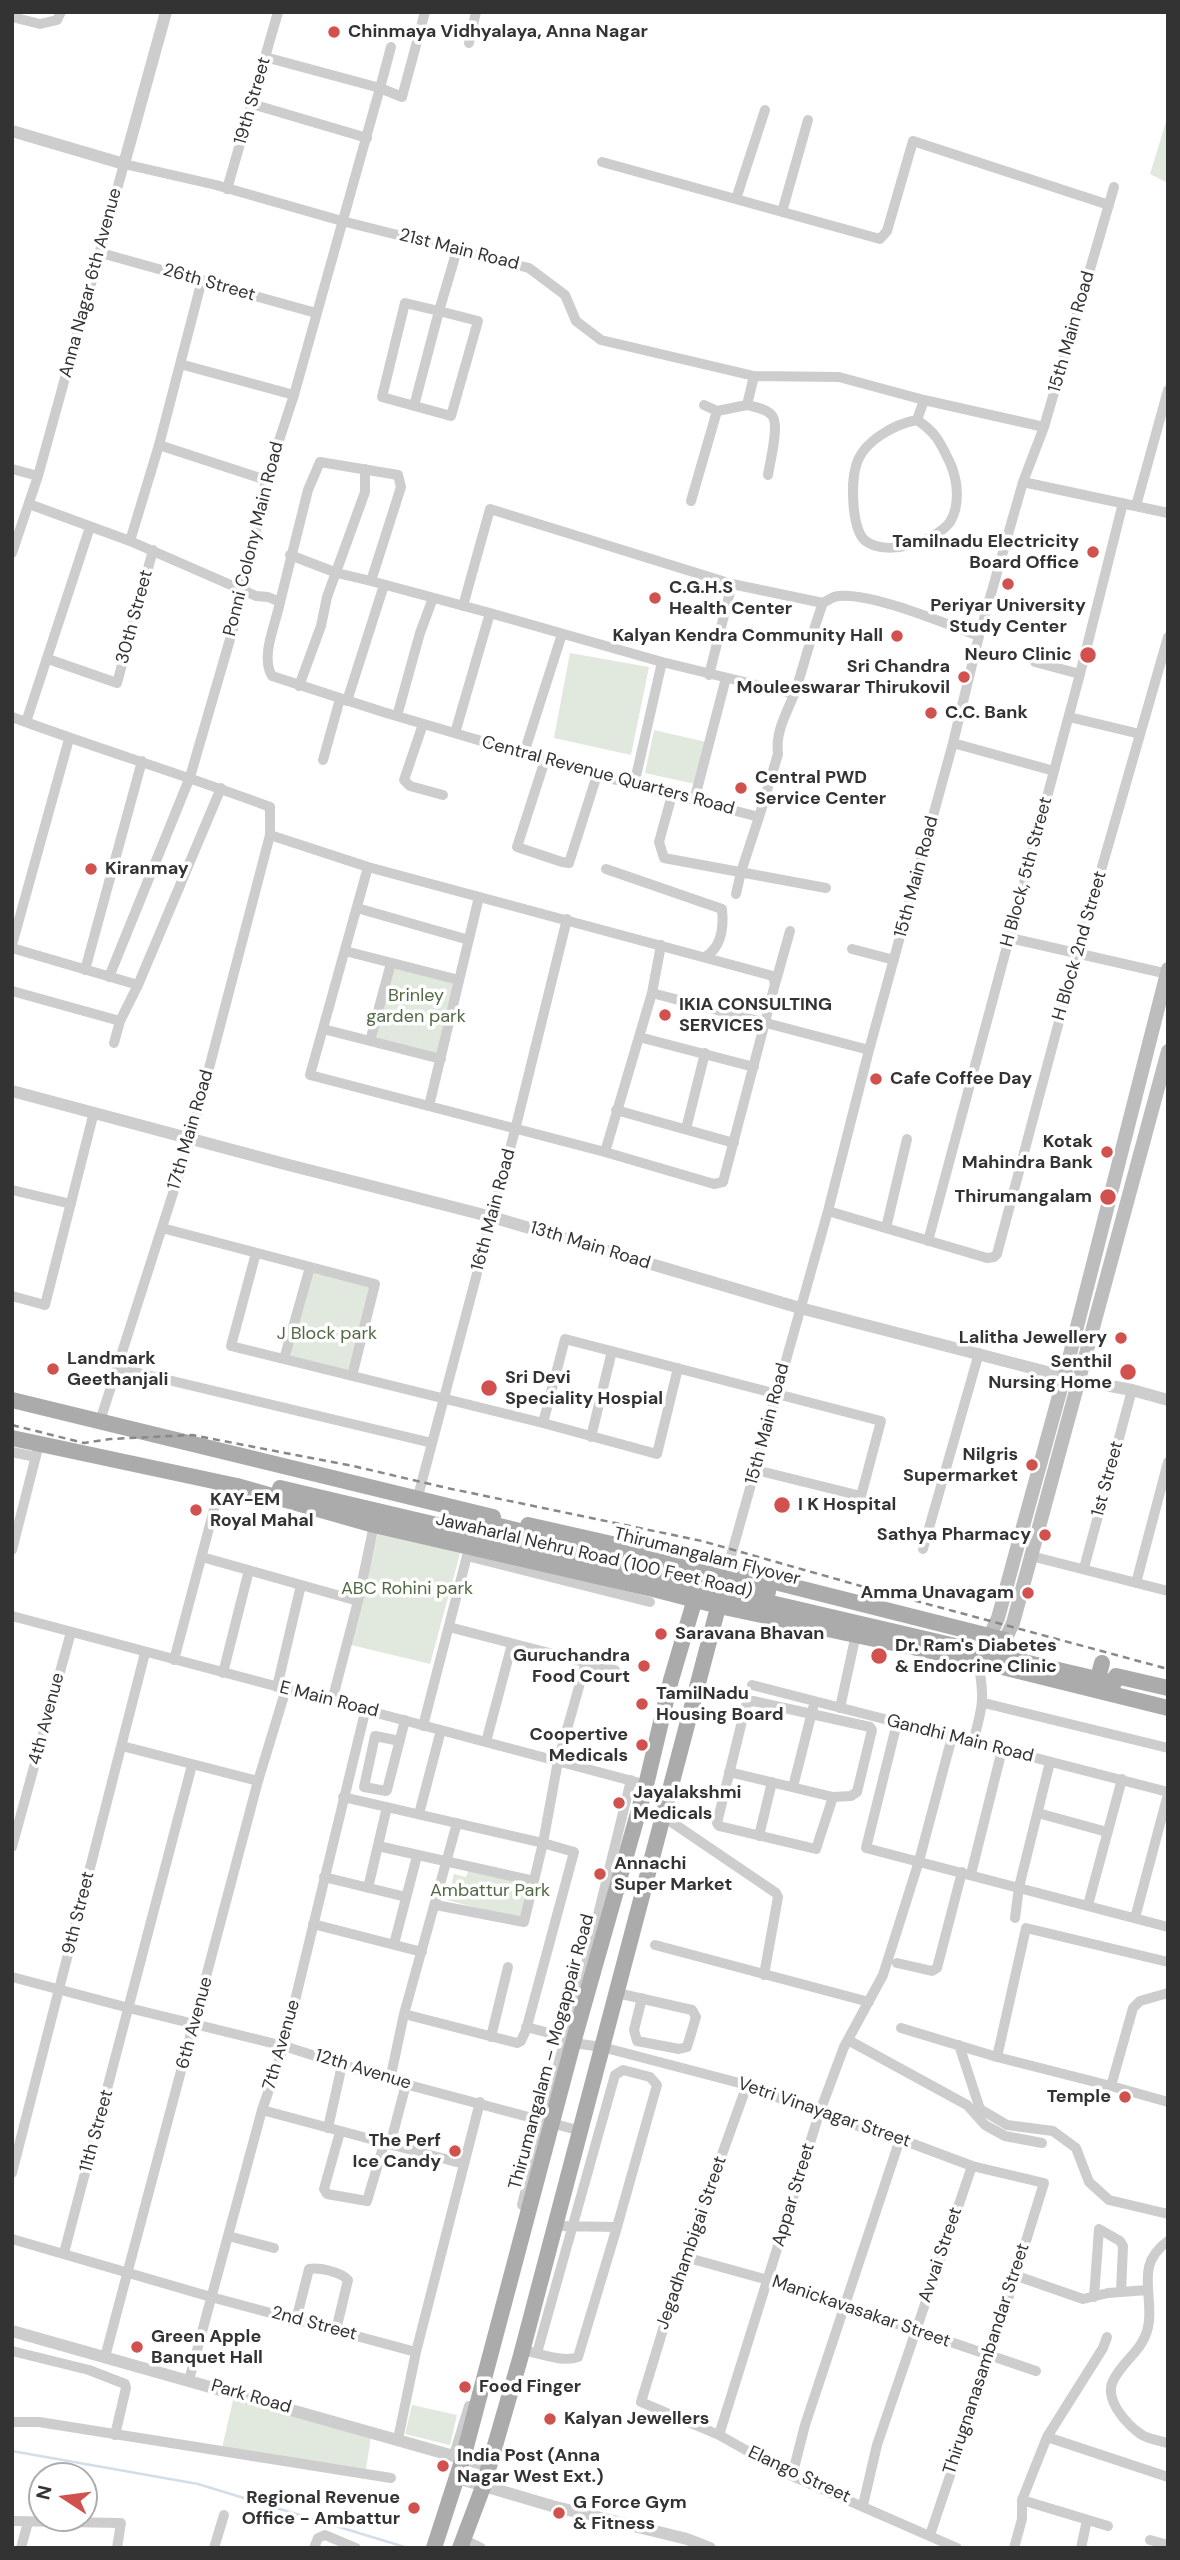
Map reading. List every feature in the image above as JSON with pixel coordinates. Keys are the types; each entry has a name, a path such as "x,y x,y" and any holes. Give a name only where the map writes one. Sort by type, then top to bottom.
{"main road":[{"path":"997,1638 1013,1623 1031,1556 1167,972"},
{"path":"986,1663 997,1638 1002,1605 1168,1051"},
{"name":"Jawaharlal Nehru Road (100 Feet Road)","path":"12,1400 417,1500 727,1570 997,1638"},
{"name":"Jawaharlal Nehru Road (100 Feet Road)","path":"12,1438 38,1451 229,1485 374,1525 470,1539 694,1600 986,1663 1168,1708"},
{"name":"Thirumangalam Flyover","path":"241,1456 261,1469 470,1539"},
{"name":"Thirumangalam Flyover","path":"229,1485 253,1482 470,1539 1115,1680 1168,1688"},
{"path":"621,1581 630,1548"},
{"name":"Thirumangalam – Mogappair Road","path":"435,2548 457,2478 459,2457 638,1782 704,1565"},
{"path":"462,2544 529,2351 556,2226 727,1570"},
{"path":"1095,1690 1102,1663"},
{"name":"Thirumangalam Flyover","path":"1115,1680 1168,1697"}],"street":[{"name":"Anna Nagar 6th Avenue","path":"12,553 38,476 166,12"},
{"name":"19th Street","path":"227,189 278,12"},
{"path":"265,57 380,88 402,97 424,14 411,12"},
{"path":"469,43 476,12"},
{"path":"12,17 40,24 59,16"},
{"name":"Ponni Colony Main Road","path":"109,977 190,778 244,591 266,480 294,395 391,47"},
{"path":"252,104 367,138"},
{"path":"736,199 765,110"},
{"path":"782,212 808,120"},
{"name":"21st Main Road","path":"12,131 124,164 529,268 565,295 576,321 601,340 754,376 839,377 924,400 1044,427"},
{"path":"602,162 876,239 883,238 913,141 1108,205"},
{"name":"15th Main Road","path":"727,1570 828,1212 979,636 1023,482 1044,427 1114,187"},
{"path":"414,406 457,250"},
{"name":"26th Street","path":"101,254 316,313"},
{"path":"130,541 159,445 202,280"},
{"path":"404,303 439,311 478,321 452,416 382,397 404,303"},
{"path":"180,364 294,395"},
{"path":"747,405 754,376"},
{"path":"1136,506 1168,390"},
{"path":"917,420 924,400"},
{"path":"704,405 717,411 747,405 768,412 774,417 768,475"},
{"path":"691,502 717,411"},
{"path":"917,420 938,437 954,472 956,506 950,521 938,533 901,548 881,547 867,542 860,534 855,514 853,480 856,463 865,450 887,431 899,423 917,420"},
{"path":"159,445 266,480"},
{"path":"29,504 153,550 244,591 280,602 307,490 320,462 398,475 401,487 371,582"},
{"path":"12,469 38,476"},
{"path":"299,686 365,492 365,469"},
{"path":"1023,482 1168,513"},
{"name":"H Block, 5th Street","path":"928,1241 1069,717 1123,503"},
{"path":"463,606 491,509 732,584 823,603 835,596 854,596 926,616 979,636"},
{"path":"26,722 90,527"},
{"name":"30th Street","path":"48,659 117,683 153,550"},
{"path":"290,555 337,573 662,662 794,694"},
{"path":"709,674 732,584"},
{"path":"323,760 384,585"},
{"path":"400,717 420,633 433,598"},
{"name":"Central Revenue Quarters Road","path":"280,602 276,624 267,648 272,676 524,754 759,817 778,754 777,744 782,722 794,694 823,603"},
{"path":"454,733 490,613"},
{"path":"524,754 562,634"},
{"name":"H Block 2nd Street","path":"928,1241 987,1258 995,1257 999,1249 1077,954 1168,636"},
{"path":"634,785 662,662"},
{"path":"1035,662 1080,674"},
{"path":"694,801 726,678"},
{"path":"12,717 270,807 270,835 368,867 769,975 776,981"},
{"path":"1069,717 1140,734"},
{"path":"424,724 404,780 410,786 443,795"},
{"path":"69,739 12,946 138,985"},
{"path":"953,743 1054,771"},
{"path":"545,760 517,847 562,862 569,863 597,775"},
{"path":"85,970 142,761"},
{"path":"114,1043 120,1021 138,985 221,788"},
{"path":"671,795 659,842 664,858 826,888"},
{"path":"736,894 759,817"},
{"name":"17th Main Road","path":"100,1421 191,1137 270,835"},
{"path":"368,867 310,1075 605,1152 717,1185 725,1179 790,930"},
{"path":"606,869 722,909 724,928 714,952 705,957"},
{"path":"429,1106 480,897"},
{"path":"357,908 469,940"},
{"name":"16th Main Road","path":"417,1500 515,1130 567,919"},
{"path":"1010,938 1167,972"},
{"path":"605,1152 615,1110 652,993 661,945"},
{"path":"852,949 894,960"},
{"path":"345,951 459,980"},
{"path":"370,1041 391,963"},
{"path":"12,991 120,1021"},
{"path":"652,993 869,1050"},
{"path":"323,1029 440,1059"},
{"path":"639,1037 754,1067"},
{"path":"686,1129 705,1053"},
{"name":"13th Main Road","path":"12,1091 492,1217 800,1308 1168,1400"},
{"path":"615,1110 734,1143"},
{"path":"12,1296 45,1305 94,1112"},
{"path":"886,1228 907,1139"},
{"path":"12,1190 71,1204"},
{"path":"828,1212 928,1241"},
{"path":"162,1228 375,1284 352,1376"},
{"path":"256,1252 231,1346 543,1423 656,1454 678,1368"},
{"path":"284,1359 310,1267"},
{"path":"543,1423 565,1339 881,1421 861,1496 756,1470"},
{"path":"591,1437 612,1352"},
{"path":"923,1549 979,1353"},
{"path":"118,1368 432,1443"},
{"name":"1st Street","path":"1084,1568 1132,1390"},
{"path":"12,1451 38,1451 12,1550"},
{"path":"1136,1583 1168,1461"},
{"path":"174,1660 202,1557 229,1485"},
{"path":"332,1702 374,1525"},
{"path":"423,1726 470,1539 650,1602"},
{"path":"1031,1556 1168,1591"},
{"path":"202,1557 358,1601"},
{"path":"223,1673 249,1570"},
{"name":"6th Avenue","path":"105,2357 258,1782 281,1688 301,1585"},
{"name":"E Main Road","path":"12,1616 638,1782"},
{"path":"449,1627 615,1670"},
{"name":"4th Avenue","path":"12,1847 71,1632"},
{"path":"840,1708 856,1634"},
{"path":"486,1742 512,1644"},
{"name":"9th Street","path":"12,2173 145,1653"},
{"path":"436,1905 524,1922 543,1843 558,1761 586,1662"},
{"path":"974,1742 984,1703 986,1663"},
{"name":"Gandhi Main Road","path":"752,1685 1168,1793"},
{"path":"729,1772 833,1797 851,1796 857,1792 872,1730 870,1727 753,1701 747,1703 729,1772 717,1823 719,1826 816,1849 833,1797"},
{"path":"793,1787 815,1702"},
{"path":"984,1703 1168,1748"},
{"name":"7th Avenue","path":"189,2380 262,2110 284,2046 366,1708"},
{"path":"400,1741 375,1736 363,1787 386,1791 400,1741 405,1720"},
{"path":"897,1723 866,1848 1168,1927"},
{"path":"419,1814 441,1730"},
{"name":"Appar Street","path":"719,2435 819,2114 848,2040 883,1975 919,1861 952,1737"},
{"path":"122,1746 258,1782"},
{"path":"897,1963 932,1971 937,1968 1002,1750"},
{"path":"1015,1918 1019,1887 1050,1762"},
{"name":"11th Street","path":"64,2253 192,1765"},
{"path":"349,1772 364,1776"},
{"path":"1088,1905 1122,1779"},
{"path":"759,1836 772,1782"},
{"path":"1135,1918 1168,1793"},
{"path":"343,1797 574,1852 521,2041 517,2043 404,2014"},
{"path":"368,1888 387,1807"},
{"path":"1038,1813 1107,1832"},
{"path":"664,1817 776,1893 778,1897 764,1975"},
{"path":"390,2080 404,2014 457,1823"},
{"path":"378,1846 534,1881"},
{"path":"394,1944 417,1856"},
{"path":"324,1877 406,1897"},
{"path":"313,1924 422,1952"},
{"path":"997,2056 1026,1928 1168,1962"},
{"path":"655,1945 869,2002"},
{"path":"491,2037 508,1966"},
{"name":"12th Avenue","path":"12,1977 284,2046 390,2080 581,2131"},
{"path":"617,1993 642,1998 692,2010 696,2017 687,2047 679,2049 642,2043 634,2036 642,1998"},
{"path":"1111,2086 1133,2008 1140,2001 1168,1993"},
{"name":"Vetri Vinayagar Street","path":"526,2027 747,2085 819,2114 900,2139 972,2166 1044,2183"},
{"path":"901,2028 1168,2102"},
{"path":"848,2040 967,2105 985,2125 1005,2136 1042,2143"},
{"path":"959,2045 980,2109 1007,2125 1053,2131 1076,2148 1089,2182 1109,2200 1168,2214"},
{"path":"665,2063 670,2048"},
{"path":"623,2070 650,2077 657,2085 578,2357 572,2359 529,2351 573,2227 615,2075 623,2070 628,2054"},
{"path":"342,2066 324,2189 327,2194 367,2201 406,2084"},
{"name":"Jegadhambigai Street","path":"641,2402 685,2257 747,2085"},
{"path":"398,2439 416,2352 480,2102"},
{"path":"262,2110 464,2164"},
{"path":"792,2476 804,2425 900,2139"},
{"name":"Avvai Street","path":"863,2505 877,2445 972,2166"},
{"name":"Thirugnanasambandar Street","path":"930,2535 990,2357 1044,2183"},
{"path":"556,2226 617,2227"},
{"path":"1094,2297 1099,2229 1120,2241 1123,2246 1121,2292"},
{"path":"228,2236 274,2248"},
{"name":"2nd Street","path":"12,2238 211,2297 416,2352"},
{"path":"1168,2242 1155,2252 1149,2265 1149,2321 1142,2346 1113,2382 1111,2394 1122,2416 1143,2436 1168,2443"},
{"name":"Manickavasakar Street","path":"685,2257 768,2280 1036,2371"},
{"path":"296,2319 309,2269 344,2276 348,2280 336,2330"},
{"path":"1014,2276 1083,2299 1147,2290"},
{"name":"Park Road","path":"12,2331 489,2466"},
{"path":"1014,2548 1022,2519 1022,2500 1047,2437 1104,2348 1107,2337"},
{"path":"12,2351 89,2370 125,2384 115,2435"},
{"name":"Elango Street","path":"641,2402 719,2435 792,2476 957,2548"},
{"path":"12,2422 39,2422 391,2478"},
{"path":"1047,2437 1168,2477"},
{"path":"457,2478 687,2539 710,2548"},
{"path":"1022,2500 1108,2526"},
{"path":"214,2548 224,2515"},
{"path":"1082,2548 1087,2520"},
{"path":"12,2521 28,2522 21,2548"},
{"path":"98,2523 121,2523 117,2548"},
{"path":"314,2548 318,2538 325,2535 356,2548"},
{"path":"1150,2540 1164,2545"},
{"path":"462,2544 481,2548"}],"green space":[{"path":"1168,115 1168,183 1150,174"},
{"path":"570,653 649,667 631,755 554,738"},
{"path":"654,730 706,742 695,784 645,773"},
{"name":"Brinley garden park","path":"391,963 459,980 441,1059 370,1041"},
{"name":"J Block park","path":"310,1267 375,1284 352,1376 284,1359"},
{"name":"ABC Rohini park","path":"378,1532 461,1550 430,1664 351,1645"},
{"name":"Ambattur Park","path":"470,1865 530,1881 520,1919 447,1900 454,1874 466,1877"},
{"path":"234,2396 371,2436 366,2469 222,2448"},
{"path":"412,2405 457,2415 450,2445 405,2434"}],"waterway":[{"path":"12,2451 198,2484 408,2548"}],"railway":[{"path":"12,1425 84,1443 192,1435 353,1466 702,1541 1168,1669"}],"place":[{"name":"Chinmaya Vidhyalaya, Anna Nagar","path":"334,32"},
{"name":"Tamilnadu Electricity Board Office","path":"1093,552"},
{"name":"Periyar University Study Center","path":"1008,584"},
{"name":"C.G.H.S Health Center","path":"655,598"},
{"name":"Kalyan Kendra Community Hall","path":"897,636"},
{"name":"Neuro Clinic","path":"1088,655"},
{"name":"Sri Chandra Mouleeswarar Thirukovil","path":"964,677"},
{"name":"C.C. Bank","path":"931,713"},
{"name":"Central PWD Service Center","path":"741,788"},
{"name":"Kiranmay","path":"91,869"},
{"name":"IKIA CONSULTING SERVICES","path":"665,1015"},
{"name":"Cafe Coffee Day","path":"876,1079"},
{"name":"Kotak Mahindra Bank","path":"1107,1152"},
{"name":"Thirumangalam","path":"1108,1197"},
{"name":"Lalitha Jewellery","path":"1121,1338"},
{"name":"Landmark Geethanjali","path":"53,1369"},
{"name":"Senthil Nursing Home","path":"1128,1372"},
{"name":"Sri Devi Speciality Hospial","path":"489,1388"},
{"name":"Nilgris Supermarket","path":"1032,1465"},
{"name":"I K Hospital","path":"782,1505"},
{"name":"KAY-EM Royal Mahal","path":"196,1510"},
{"name":"Sathya Pharmacy","path":"1045,1535"},
{"name":"Amma Unavagam","path":"1028,1593"},
{"name":"Saravana Bhavan","path":"661,1634"},
{"name":"Dr. Ram's Diabetes & Endocrine Clinic","path":"879,1656"},
{"name":"Guruchandra Food Court","path":"644,1666"},
{"name":"TamilNadu Housing Board","path":"642,1704"},
{"name":"Coopertive Medicals","path":"642,1745"},
{"name":"Jayalakshmi Medicals","path":"619,1803"},
{"name":"Annachi Super Market","path":"600,1874"},
{"name":"Temple","path":"1125,2097"},
{"name":"The Perf Ice Candy","path":"455,2151"},
{"name":"Green Apple Banquet Hall","path":"137,2347"},
{"name":"Food Finger","path":"465,2387"},
{"name":"Kalyan Jewellers","path":"550,2419"},
{"name":"India Post (Anna Nagar West Ext.)","path":"443,2466"},
{"name":"Regional Revenue Office - Ambattur","path":"414,2508"},
{"name":"G Force Gym & Fitness","path":"559,2513"}]}
